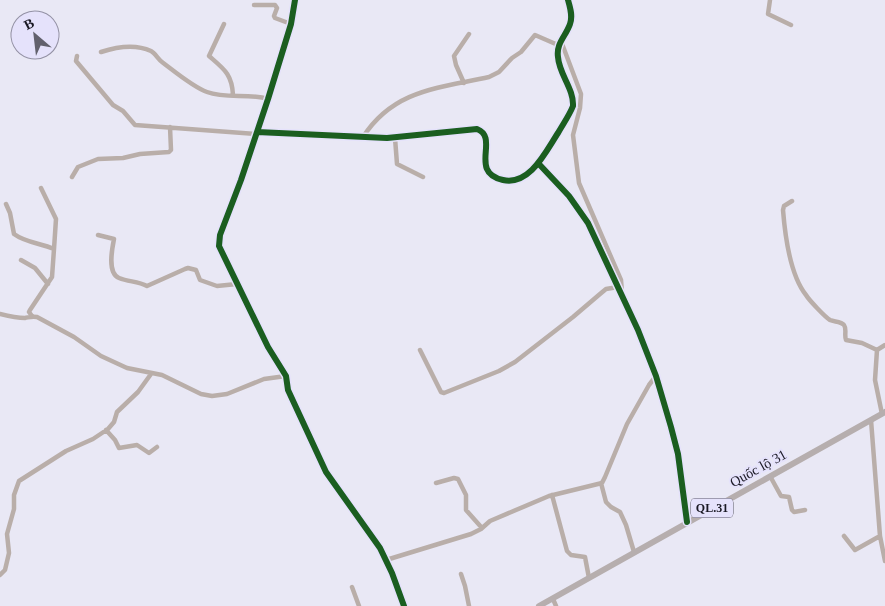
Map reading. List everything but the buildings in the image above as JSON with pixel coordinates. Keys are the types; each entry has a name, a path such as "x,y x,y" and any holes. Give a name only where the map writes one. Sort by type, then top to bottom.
{"highway":[{"name":"Quốc lộ 31","path":"539,606 884,413"}],"street":[{"path":"295,0 291,24 268,99 218,241 218,246 268,347 286,376 288,390 326,472 376,541 386,560 404,606"},
{"path":"77,56 76,60 100,90 135,125 257,133 395,138 474,128 480,130 484,135 487,146 484,163 492,175 505,180 515,180 538,163 573,106 572,96 558,58 558,46 571,20 568,0"},
{"path":"770,0 768,15 791,25"},
{"path":"254,5 275,5 278,8 274,17 291,24"},
{"path":"224,24 209,56 222,66 232,82 233,95"},
{"path":"464,83 454,56 469,34"},
{"path":"364,137 378,118 407,98 423,91 489,77 499,72 513,57 521,52 535,35 558,46"},
{"path":"561,40 581,94 581,103 573,135 578,181 621,280 622,294"},
{"path":"101,52 122,47 151,51 162,62 204,91 216,94 259,96 268,99"},
{"path":"72,176 78,168 98,159 169,152 171,150 170,127"},
{"path":"395,138 397,164 423,177"},
{"path":"538,163 569,196 588,223 622,294 656,376 678,454 687,522"},
{"path":"40,188 56,219 52,263 53,273 48,284 29,312 32,316 74,337 101,356 127,368 162,375 201,394 212,396 227,394 264,379 286,376"},
{"path":"792,202 784,206 784,219 792,267 802,288 823,315 830,320 843,324 846,340 862,342 877,350"},
{"path":"6,204 10,213 14,234 29,242 44,244 54,249"},
{"path":"98,234 114,239 111,262 114,273 118,278 139,281 147,286 188,268 196,270 200,280 214,286 237,284"},
{"path":"21,260 33,266 48,284"},
{"path":"420,350 441,392 444,393 511,365 566,323 606,289 618,287"},
{"path":"0,314 23,318 32,316"},
{"path":"877,350 885,345"},
{"path":"877,350 875,380 884,413"},
{"path":"0,575 5,570 9,553 7,534 13,513 13,501 17,485 23,478 35,473 45,464 66,451 93,439 106,430 114,422 117,412 138,392 151,374"},
{"path":"386,560 457,539 482,528 490,521 552,495 601,483 606,477 627,424 656,376"},
{"path":"871,420 880,536 885,562"},
{"path":"106,430 119,448 137,445 148,453 157,447"},
{"path":"770,476 781,496 789,497 793,511 805,510"},
{"path":"436,483 458,478 466,495 466,510 482,528"},
{"path":"601,483 606,502 610,507 620,512 622,516 634,552"},
{"path":"552,495 567,552 584,558 589,578"},
{"path":"844,536 855,550 880,536"},
{"path":"461,574 469,606"},
{"path":"352,587 359,606"},
{"path":"553,598 556,606"}],"cycle path":[{"path":"295,0 291,24 268,99 220,235 219,246 268,347 286,376 288,390 326,472 380,548 392,573 404,606"},
{"path":"257,132 387,138 477,129 483,133 486,140 485,163 487,170 493,176 503,180 521,178 536,166 573,106 573,100 558,57 558,48 571,21 568,0"},
{"path":"538,163 569,196 588,223 638,330 656,376 678,454 687,522"}]}
